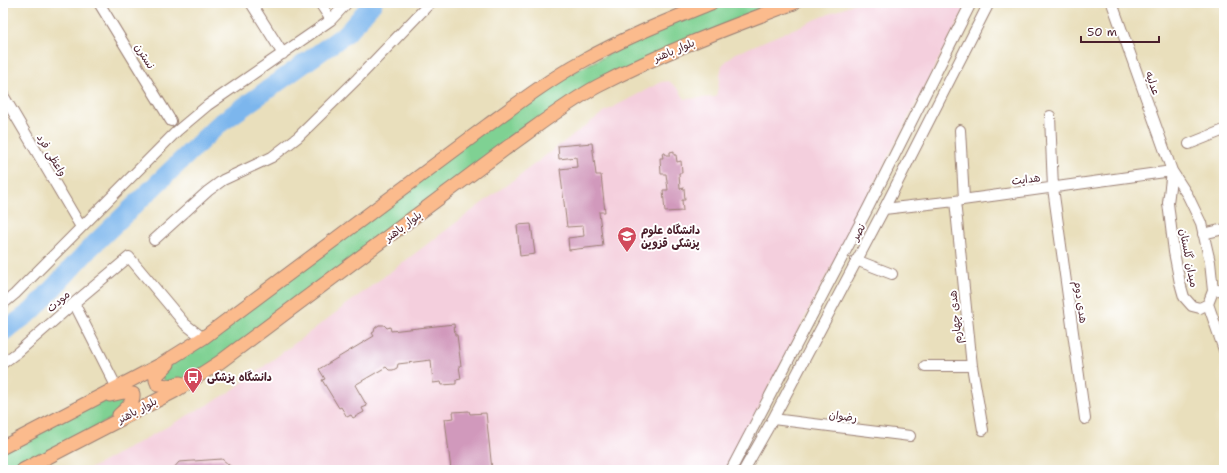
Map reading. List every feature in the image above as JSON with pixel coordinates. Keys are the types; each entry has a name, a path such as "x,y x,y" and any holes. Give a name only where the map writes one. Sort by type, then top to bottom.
{"main road":[{"path":"3,447 160,365 203,338 534,92 589,58 644,30 711,3"},
{"name":"بلوار باهنر","path":"23,470 175,391 220,362 505,149 550,117 597,87 656,57 794,3"},
{"path":"186,349 158,374 156,380 158,385 170,386 202,373"},
{"path":"86,403 117,393 129,392 133,394 134,398 130,404 116,418 100,430"}],"street":[{"name":"نسترن","path":"99,3 171,121"},
{"path":"251,3 283,54"},
{"path":"320,3 331,20"},
{"path":"3,304 15,294 177,131 208,105 331,20 347,3"},
{"path":"154,240 208,191 223,180 272,157 298,137 357,79 430,3"},
{"name":"نصر","path":"731,470 868,208 971,3"},
{"name":"نصر","path":"744,470 773,419 884,209 989,3"},
{"name":"عدلیه","path":"1112,3 1172,171"},
{"name":"واعظی فرد","path":"3,95 81,226"},
{"name":"هدی دوم","path":"1050,116 1053,188 1085,419"},
{"name":"هدی چهارم","path":"960,130 960,200 972,366 983,430"},
{"path":"1189,144 1224,130"},
{"name":"هدایت","path":"884,209 1053,188 1172,171"},
{"name":"میدان گلستان","path":"1172,171 1188,196 1200,223 1210,262 1213,291 1208,304 1200,308 1192,306 1184,298 1180,282 1174,252 1168,203 1172,171"},
{"path":"1203,234 1224,229"},
{"name":"مودت","path":"3,363 18,352 129,257 185,324 203,338"},
{"path":"856,260 892,274"},
{"path":"1213,291 1224,289"},
{"path":"74,303 117,388"},
{"path":"1208,304 1224,350"},
{"path":"925,366 972,366"},
{"name":"رضوان","path":"773,419 910,436"}],"shaded area":[{"name":"دانشگاه علوم پزشکی قزوین","path":"855,3 968,3 726,470 88,470 227,394 604,112 661,82 669,81 678,89 685,99 716,97 722,65 734,54"}],"green space":[{"path":"711,3 794,3 597,87 220,362 170,386 158,374 534,92"},
{"path":"129,392 124,411 23,470 3,470 3,447 87,403"}],"building":[{"path":"592,143 596,175 601,175 605,212 599,212 603,246 569,250 568,238 584,236 583,226 567,227 560,169 577,167 576,157 559,159 558,146"},
{"path":"674,151 677,162 681,161 682,173 679,173 680,189 684,188 685,200 682,200 683,211 665,212 663,190 668,190 666,174 661,174 660,158 663,158 662,153 670,155 670,152"},
{"path":"531,224 535,254 520,256 517,225"},
{"path":"454,324 461,366 459,366 461,379 456,380 456,384 442,385 441,382 433,383 431,360 398,364 397,368 393,370 389,370 386,367 355,385 367,406 362,408 364,412 353,418 351,415 347,417 341,407 339,408 322,380 325,379 319,369 374,336 372,333 379,325 384,325 387,328 390,327 391,331"},
{"path":"469,411 470,414 486,413 492,470 451,470 445,419 454,418 453,412"},
{"path":"222,459 235,470 172,470 179,462"}],"waterway":[{"path":"3,332 32,311 89,249 218,125 347,33 373,3"}],"place":[{"name":"دانشگاه علوم پزشکی قزوین","path":"627,253"},
{"name":"دانشگاه پزشکی","path":"193,394"}]}
